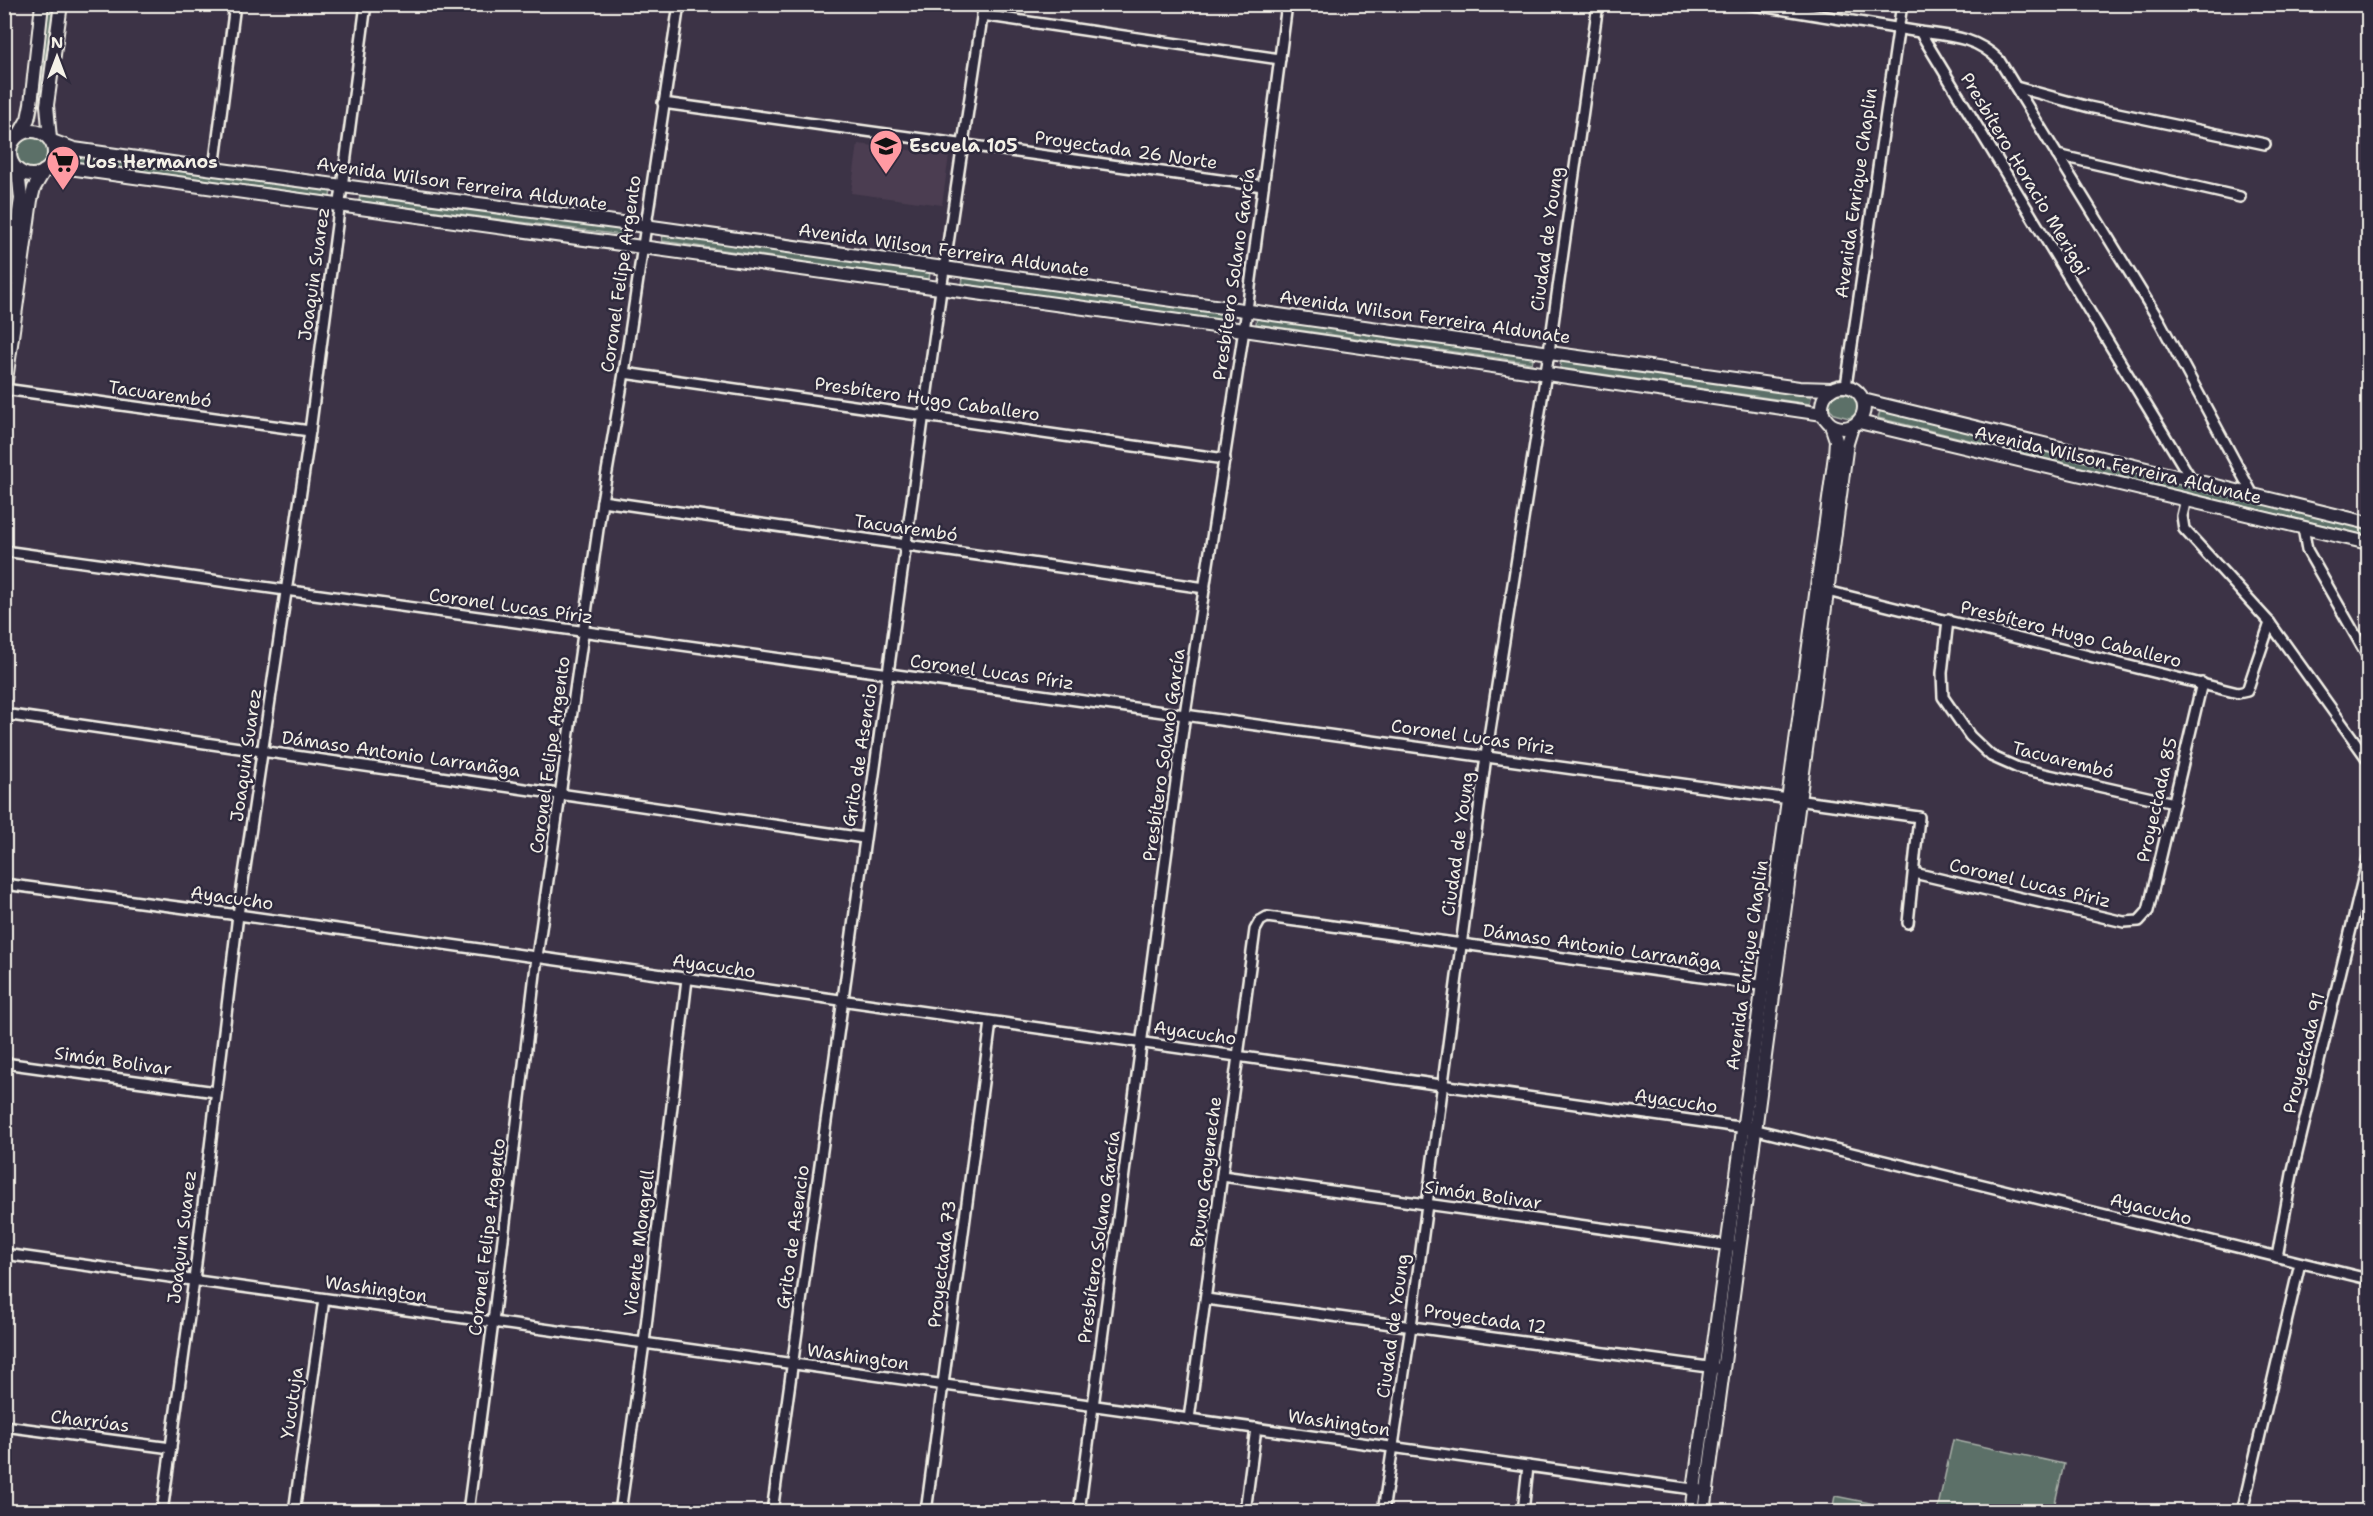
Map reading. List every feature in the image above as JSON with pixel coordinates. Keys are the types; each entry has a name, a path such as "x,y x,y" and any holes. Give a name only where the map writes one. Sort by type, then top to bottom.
{"street":[{"path":"4,309 7,276 21,199 12,165 11,146 13,136 28,119 42,4"},
{"path":"5,391 34,188 54,157 47,105 61,4"},
{"name":"Coronel Felipe Argento","path":"468,1512 537,957 602,501 624,373 679,4"},
{"name":"Grito de Asencio","path":"772,1512 941,290 984,4"},
{"name":"Presbítero Solano García","path":"1078,1512 1185,714 1247,310 1287,4"},
{"name":"Ciudad de Young","path":"1383,1512 1411,1326 1486,756 1546,373 1598,4"},
{"path":"1748,4 1920,33 1965,37 1987,48 1999,60 2160,322 2253,495"},
{"name":"Avenida Enrique Chaplin","path":"1846,386 1902,4"},
{"name":"Joaquin Suarez","path":"162,1512 194,1280 238,915 310,431 343,186 363,5"},
{"path":"213,169 234,12"},
{"path":"982,15 1280,59"},
{"name":"Presbítero Horacio Meriggi","path":"1920,33 2193,482"},
{"path":"2016,87 2089,107 2265,144"},
{"name":"Proyectada 26 Norte","path":"663,103 1263,186"},
{"path":"13,136 32,130 51,140"},
{"name":"Avenida Wilson Ferreira Aldunate","path":"51,140 74,149 213,169 645,226 1799,388 1832,389"},
{"path":"2057,155 2240,197"},
{"path":"12,165 29,175 45,171"},
{"name":"Avenida Wilson Ferreira Aldunate","path":"45,171 69,168 1244,330 1823,414"},
{"name":"Presbítero Hugo Caballero","path":"624,373 1225,459"},
{"path":"1846,386 1857,391 1863,400 1864,412 1856,424 1841,429 1831,425 1823,414 1823,400 1832,389 1846,386"},
{"name":"Tacuarembó","path":"5,391 310,431"},
{"name":"Avenida Wilson Ferreira Aldunate","path":"1863,400 2368,523"},
{"name":"Avenida Wilson Ferreira Aldunate","path":"1856,424 2368,543"},
{"name":"Avenida Enrique Chaplin","path":"1704,1512 1701,1490 1793,798 1847,443 1856,424"},
{"name":"Avenida Enrique Chaplin","path":"1823,590 1836,440 1831,425"},
{"path":"2186,499 2182,516 2184,530 2270,623 2368,760"},
{"name":"Tacuarembó","path":"602,501 1205,588"},
{"path":"2303,527 2307,550 2368,657"},
{"name":"Coronel Lucas Píriz","path":"4,551 1919,817 1908,923"},
{"name":"Presbítero Hugo Caballero","path":"1823,590 2238,693 2247,691 2270,623"},
{"name":"Tacuarembó","path":"1948,620 1942,673 1943,697 1970,736 1991,756 2018,768 2174,803"},
{"name":"Proyectada 85","path":"2139,921 2148,911 2202,683"},
{"name":"Dámaso Antonio Larranãga","path":"4,714 864,838"},
{"name":"Proyectada 91","path":"2277,1257 2292,1174 2368,858"},
{"name":"Coronel Lucas Píriz","path":"1914,873 2124,922 2139,921"},
{"name":"Ayacucho","path":"4,884 842,999 1748,1128 2368,1279"},
{"name":"Dámaso Antonio Larranãga","path":"1255,930 1260,921 1267,917 1768,986"},
{"name":"Bruno Goyeneche","path":"1189,1419 1255,930"},
{"name":"Vicente Mongrell","path":"620,1512 644,1343 687,979"},
{"name":"Proyectada 73","path":"926,1512 991,1022"},
{"name":"Simón Bolivar","path":"4,1063 216,1092"},
{"name":"Simón Bolivar","path":"1222,1176 1733,1246"},
{"name":"Washington","path":"4,1254 1701,1490"},
{"path":"2242,1512 2300,1263"},
{"name":"Yucutuja","path":"294,1512 324,1299"},
{"name":"Proyectada 12","path":"1206,1299 1717,1368"},
{"name":"Charrúas","path":"4,1426 171,1448"},
{"path":"1245,1512 1256,1428"},
{"path":"1523,1512 1528,1466"},
{"name":"Avenida Enrique Chaplin","path":"1691,1512 1701,1490"}],"shaded area":[{"path":"858,144 949,155 942,205 851,193"}],"green space":[{"path":"49,5 53,5 36,120"},
{"path":"32,136 43,141 48,152 43,163 32,168 21,163 16,152 21,141"},
{"path":"73,154 331,190 330,197 72,161"},
{"path":"360,194 630,229 629,236 359,201"},
{"path":"663,234 930,272 929,280 662,241"},
{"path":"963,277 1232,313 1231,321 962,285"},
{"path":"1257,316 1534,355 1532,363 1256,324"},
{"path":"1561,360 1811,396 1810,404 1560,368"},
{"path":"1833,394 1849,394 1856,398 1860,412 1849,418 1834,414 1826,403"},
{"path":"1880,411 2368,528 2368,536 1878,418"},
{"path":"1953,1440 2064,1464 2053,1511 1937,1511"},
{"path":"1835,1496 1900,1509 1900,1511 1832,1511"}],"place":[{"name":"Escuela 105","path":"886,175"},
{"name":"Los Hermanos","path":"63,191"}]}
